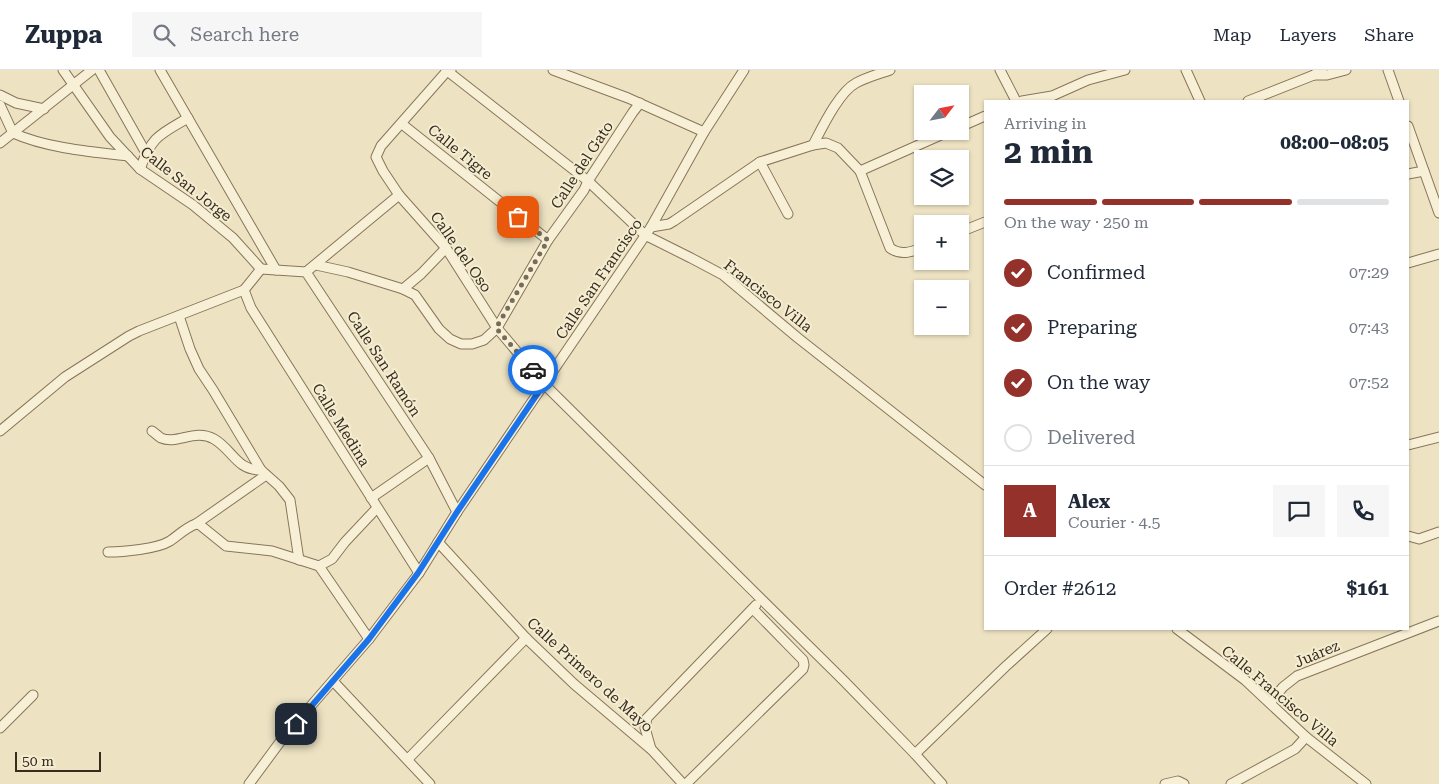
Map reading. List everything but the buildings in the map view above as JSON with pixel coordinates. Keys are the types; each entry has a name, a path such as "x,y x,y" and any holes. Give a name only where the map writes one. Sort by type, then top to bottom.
{"street":[{"name":"Calle San Jorge","path":"63,70 110,137 128,156 140,168 193,205 233,238 261,269"},
{"path":"0,143 92,70"},
{"path":"99,70 146,153"},
{"path":"160,70 276,270"},
{"path":"402,124 448,70"},
{"name":"Francisco Villa","path":"448,70 588,181 645,235 722,275 798,338 984,484"},
{"path":"552,70 640,104 704,132"},
{"name":"Calle San Francisco","path":"249,784 283,738 369,639 418,573 457,512 652,227 704,132 744,70"},
{"path":"813,145 826,119 854,84 890,70"},
{"path":"1000,70 1015,100"},
{"path":"1088,80 1095,70"},
{"path":"1028,100 1052,96 1088,80 1126,70"},
{"path":"1186,70 1200,100"},
{"path":"1250,100 1318,73 1327,75 1346,70"},
{"path":"1388,70 1399,100"},
{"path":"0,95 16,103 44,109"},
{"name":"Calle del Gato","path":"496,328 548,240 584,190 588,181 640,104"},
{"path":"0,105 13,133 27,139 88,151 128,156"},
{"path":"969,123 984,116"},
{"path":"140,168 146,153 160,134 188,118"},
{"name":"Calle del Oso","path":"402,124 381,146 376,157 399,195 446,248 496,328 544,384 762,600 915,754 942,784"},
{"name":"Calle Tigre","path":"402,124 548,240"},
{"path":"1409,129 1439,213"},
{"path":"860,171 930,140"},
{"path":"652,227 669,224 674,221 760,162 813,145 826,143 838,148 860,171 890,248 896,253 902,254 914,250"},
{"path":"760,162 788,214"},
{"path":"1409,174 1424,171"},
{"path":"0,431 65,376 139,331 244,290 261,269 306,272 399,195"},
{"path":"969,228 984,222"},
{"path":"249,255 262,247"},
{"path":"403,288 421,274 446,248"},
{"path":"1409,263 1439,254"},
{"path":"316,265 403,288 415,295 439,329 450,339 461,344 472,344 484,340 496,328"},
{"name":"Calle San Ramón","path":"306,272 429,458 457,512"},
{"name":"Calle Medina","path":"244,290 251,308 418,573"},
{"path":"179,316 199,369 263,472 279,486 290,500 299,560"},
{"path":"152,431 163,439 176,439 197,434 214,438 239,463 251,470 263,472"},
{"path":"1409,445 1439,437"},
{"path":"371,498 429,458"},
{"path":"108,552 130,551 168,543 183,530 196,524 263,472"},
{"path":"320,566 332,559 377,508"},
{"path":"196,524 200,525 226,546 272,551 320,566 369,639"},
{"path":"1409,536 1418,539 1439,532"},
{"name":"Calle Primero de Mayo","path":"438,542 526,638 574,684 652,750 685,784"},
{"path":"652,750 645,728 647,718 762,600"},
{"path":"685,784 803,669 803,660 753,609"},
{"name":"Juárez","path":"1270,704 1283,687 1297,676 1439,621"},
{"path":"915,754 1004,667 1046,630"},
{"name":"Calle Francisco Villa","path":"1178,630 1245,680 1306,737 1366,784"},
{"path":"408,759 526,638"},
{"path":"333,681 430,784"},
{"path":"0,728 33,694"},
{"path":"1231,784 1295,749 1306,737"},
{"path":"1165,784 1178,781 1184,784"}],"way so far":[{"path":"518,217 548,240 496,328 533,370"}],"route":[{"path":"296,724 369,639 418,573 544,384 533,370"}]}
